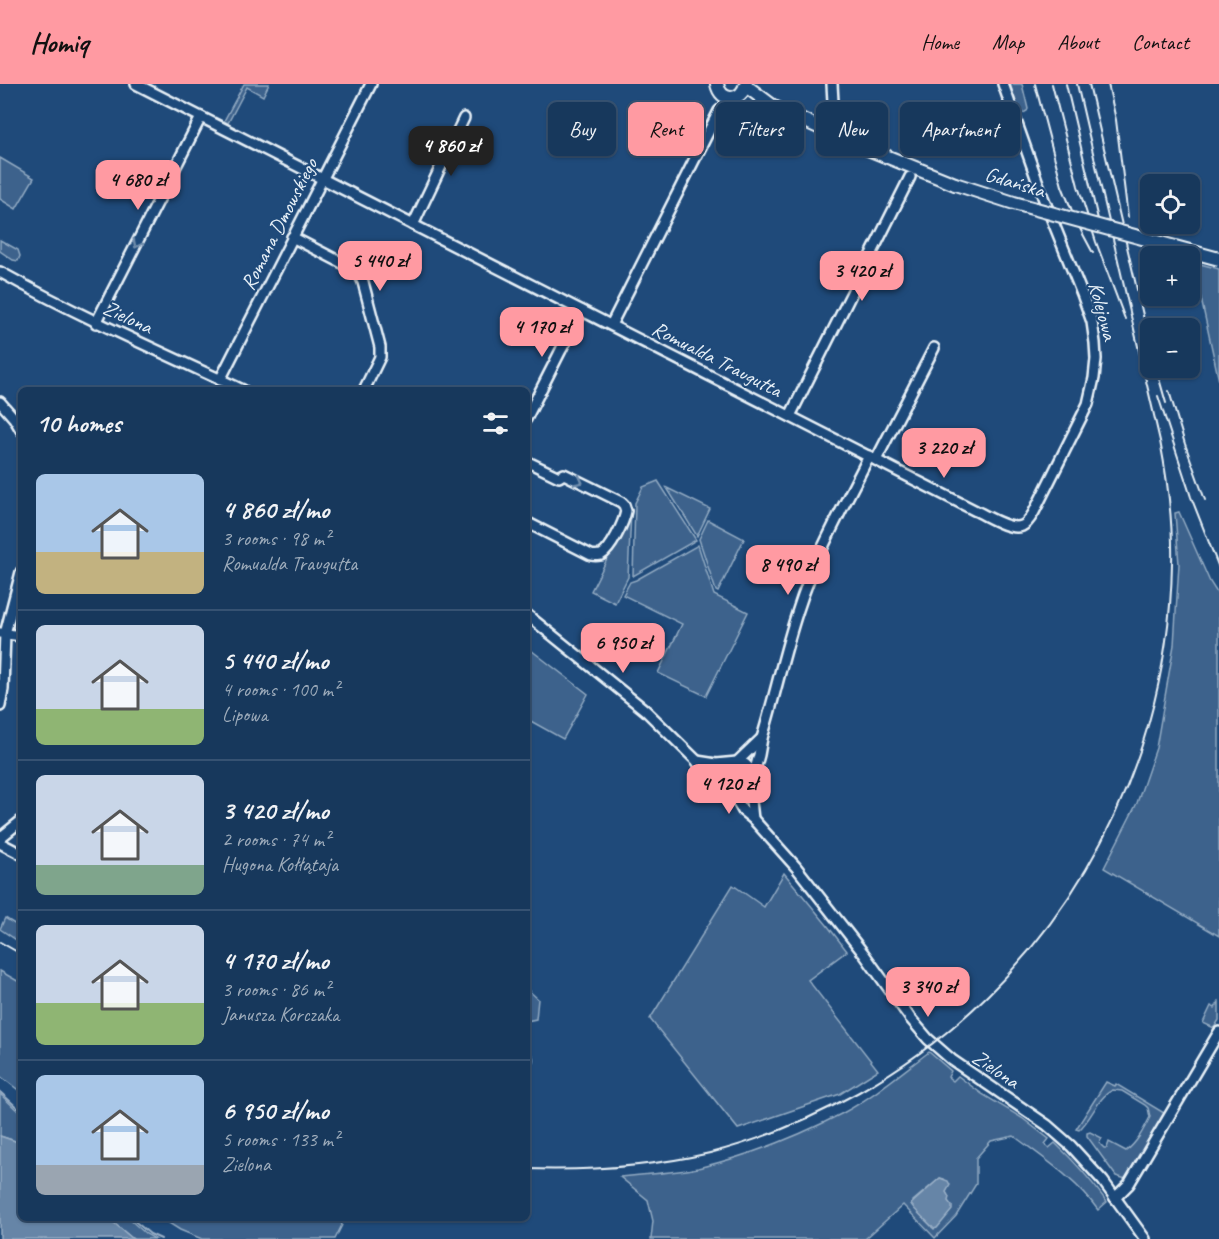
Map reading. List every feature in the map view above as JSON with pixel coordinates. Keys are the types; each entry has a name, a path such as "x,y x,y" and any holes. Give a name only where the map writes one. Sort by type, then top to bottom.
{"main road":[{"name":"Gdańska","path":"717,86 727,97 741,91 756,103 774,107 816,126"},
{"name":"Gdańska","path":"888,156 955,183 1014,203 1219,259"}],"street":[{"name":"Romualda Traugutta","path":"136,84 1006,525"},
{"name":"Romana Dmowskiego","path":"220,380 371,84"},
{"path":"832,84 833,102"},
{"name":"Kolejowa","path":"1003,84 1043,197 1092,322 1096,359 1088,404 1034,512 1028,522 1021,526 1014,528 1006,525"},
{"path":"717,86 718,102"},
{"path":"729,102 741,91"},
{"path":"98,320 201,117"},
{"path":"610,325 716,117"},
{"path":"413,225 464,118"},
{"path":"790,416 910,177"},
{"path":"292,237 352,268 363,282 380,347 380,357 365,387"},
{"name":"Zielona","path":"0,272 47,298 98,320 236,387"},
{"path":"530,411 582,311"},
{"path":"753,819 752,780 798,610 807,585 826,543 934,348"},
{"path":"0,402 18,425"},
{"path":"530,463 559,477 564,474 621,502 626,511 610,547 603,554 596,556 530,524"},
{"path":"0,706 3,688 3,633 18,582"},
{"name":"Zielona","path":"530,618 645,710 697,761 702,769 728,788 743,812 753,819 796,867 927,1039 952,1060 1047,1125 1071,1146 1087,1162 1145,1239"},
{"path":"3,633 18,636"},
{"path":"697,761 716,764 735,763 745,764 750,769 752,780 746,789 738,792 728,788 723,777 725,769 735,763 762,738"},
{"path":"0,838 18,823"},
{"path":"0,843 18,852"},
{"path":"1115,1198 1129,1184 1219,1032"}],"shaded area":[{"path":"244,84 269,84 263,96 247,87 228,123 224,121"},
{"path":"1010,84 1022,84 1027,111 1023,113 1020,110 1020,102 1016,102"},
{"path":"0,158 34,178 16,209 0,199"},
{"path":"0,240 18,250 20,256 18,261 0,251"},
{"path":"1200,264 1219,269 1219,381 1200,294"},
{"path":"658,481 696,540 633,576 635,503 643,487"},
{"path":"667,488 710,509 697,536"},
{"path":"631,512 628,577 615,603 591,591"},
{"path":"1179,512 1210,582 1219,596 1219,936 1104,868 1137,803 1156,748 1174,645 1179,564 1175,513"},
{"path":"708,520 744,539 718,592 699,539"},
{"path":"698,545 714,595 748,612 706,696 658,673 682,624 623,595 630,582"},
{"path":"530,649 588,694 563,739 530,721"},
{"path":"784,873 847,951 808,980 878,1070 840,1094 738,1129 650,1019 733,885 764,907"},
{"path":"5,918 18,926 18,941 0,929"},
{"path":"0,971 18,981 18,1090 0,1076"},
{"path":"530,992 538,999 536,1019 530,1020"},
{"path":"1219,1002 1219,1020 1214,1028 1203,1023 1211,1006 1215,1008"},
{"path":"929,1052 951,1071 948,1077 953,1081 958,1076 982,1094 1022,1118 1049,1139 1045,1144 1049,1148 1055,1143 1089,1178 1107,1202 1098,1210 1070,1179 1014,1136 991,1141 976,1158 976,1184 956,1216 935,1238 903,1205 865,1239 651,1239 653,1221 648,1200 620,1177 698,1168 772,1145 843,1113 876,1092","holes":["940,1178 944,1179 948,1188 947,1201 932,1227 913,1201"]},
{"path":"1106,1082 1115,1086 1116,1084 1164,1113 1126,1179 1116,1176 1087,1133 1090,1132 1102,1138 1099,1143 1104,1148 1107,1148 1109,1142 1126,1151 1137,1140 1148,1122 1150,1117 1145,1105 1122,1091 1113,1090 1103,1097 1084,1125 1079,1130 1076,1129"},
{"path":"0,1094 18,1111 18,1144 0,1136"},
{"path":"0,1136 18,1144 18,1221 112,1221 133,1239 0,1239"},
{"path":"940,1178 948,1181 950,1185 946,1192 952,1210 934,1229 911,1204"},
{"path":"112,1221 131,1221 155,1239 133,1239"},
{"path":"166,1221 340,1221 342,1225 335,1239 202,1239"}],"waterway":[{"path":"0,1092 18,1108"},
{"path":"135,1221 150,1234 161,1239"}],"railway":[{"path":"1035,84 1062,186 1077,223 1093,253"},
{"path":"1052,84 1078,186 1125,319"},
{"path":"1066,84 1101,232"},
{"path":"530,1169 619,1167 664,1162 710,1153 768,1135 841,1102 927,1048 988,995 1041,935 1086,870 1122,798 1149,723 1166,644 1172,532 1160,441 1077,84"},
{"path":"1089,84 1144,318"},
{"path":"1108,84 1116,120 1128,217"},
{"path":"1159,378 1166,403"},
{"path":"1169,391 1205,500"},
{"path":"1158,396 1191,497 1219,568"},
{"path":"0,942 18,952"}]}
